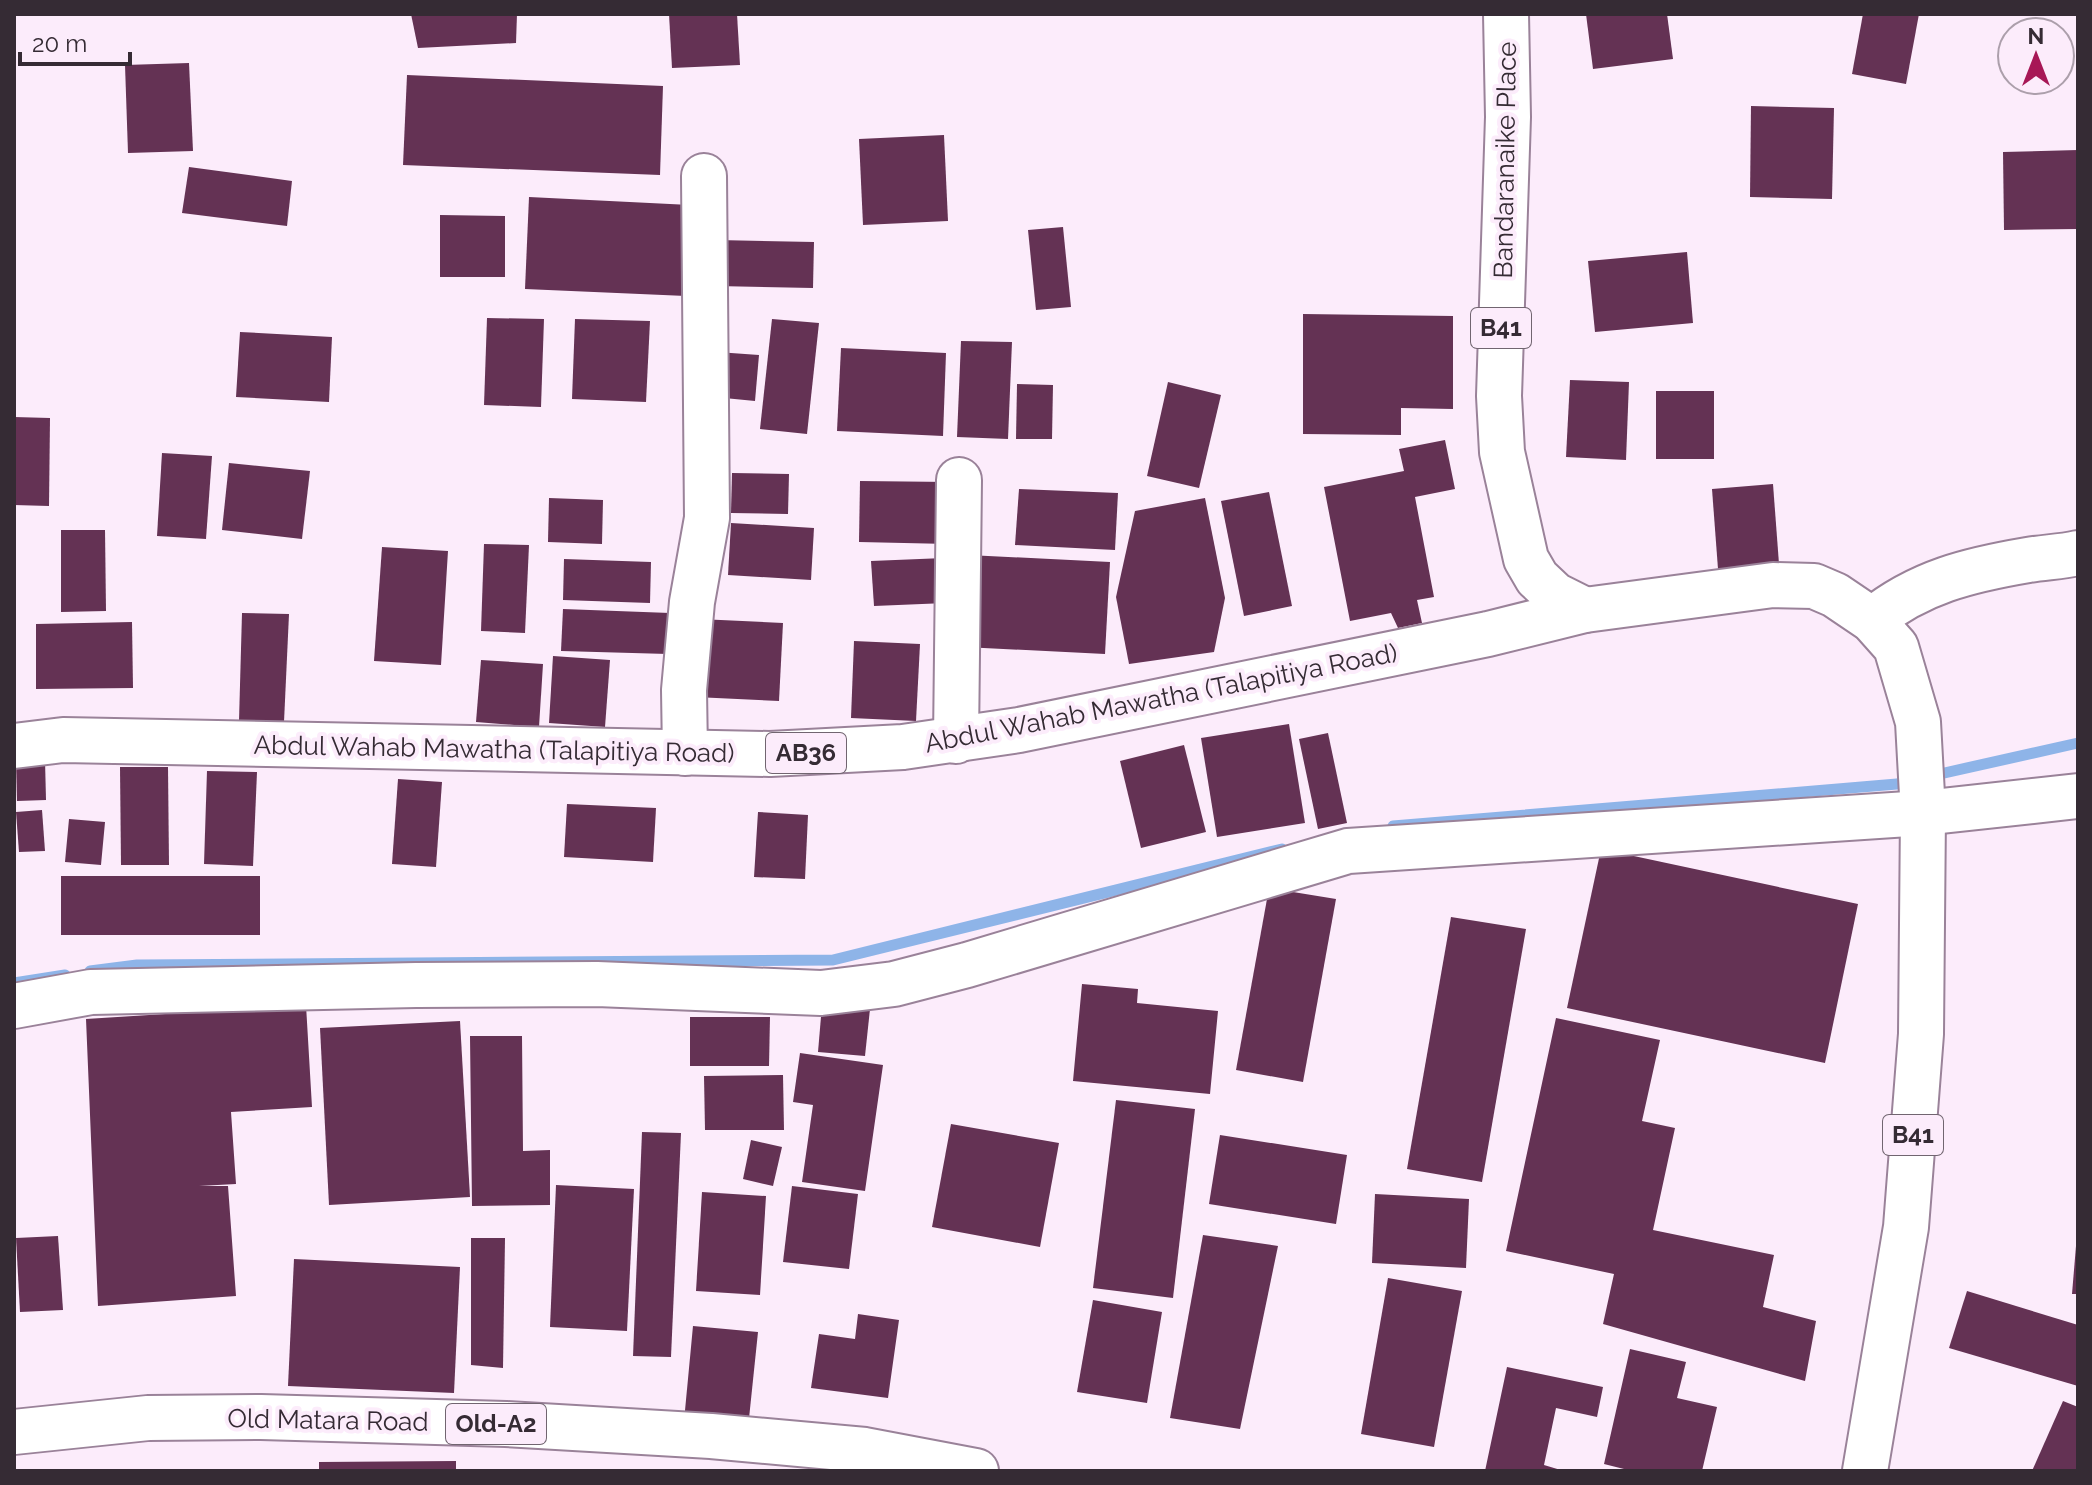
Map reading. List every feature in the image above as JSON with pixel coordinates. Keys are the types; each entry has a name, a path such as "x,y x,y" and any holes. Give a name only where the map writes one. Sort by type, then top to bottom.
{"main road":[{"name":"Bandaranaike Place","path":"1506,14 1508,117 1499,396 1502,452 1526,559 1537,578 1555,595 1585,610"},
{"path":"685,753 684,690 692,602 707,518 704,176"},
{"path":"956,741 959,480"},
{"path":"1872,620 1896,601 1923,586 1995,566 2078,553"},
{"name":"B41","path":"1585,610 1773,585 1814,586 1835,595 1872,620 1896,647 1918,722 1923,804 1921,1034 1906,1227 1865,1471"},
{"name":"Abdul Wahab Mawatha (Talapitiya Road)","path":"14,746 63,740 685,753 846,751 956,741 1449,642 1585,610"},
{"path":"14,1006 91,992 400,985 597,984 821,993 894,984 967,965 1348,851 1923,804 2078,796"},
{"name":"Old Matara Road","path":"14,1432 148,1418 261,1417 506,1424 711,1436 865,1450 969,1470"}],"building":[{"path":"411,14 517,14 516,43 418,48"},
{"path":"669,14 737,14 740,65 672,68"},
{"path":"1586,14 1667,14 1673,59 1593,69"},
{"path":"1863,14 1919,14 1906,84 1852,74"},
{"path":"189,63 193,151 128,153 125,65"},
{"path":"407,75 663,86 660,175 403,165"},
{"path":"1751,106 1834,108 1832,199 1750,197"},
{"path":"944,135 948,221 863,225 859,139"},
{"path":"2078,150 2078,229 2004,230 2003,152"},
{"path":"189,167 292,181 287,226 182,213"},
{"path":"529,197 690,205 686,296 525,289"},
{"path":"440,215 505,216 505,277 440,277"},
{"path":"1063,227 1071,307 1036,310 1028,230"},
{"path":"717,240 814,242 813,288 716,286"},
{"path":"1687,252 1693,323 1595,332 1588,261"},
{"path":"1303,314 1453,316 1453,409 1401,408 1401,435 1303,434"},
{"path":"487,318 544,319 541,407 484,405"},
{"path":"575,319 650,321 646,402 572,399"},
{"path":"772,319 819,323 807,434 760,429"},
{"path":"240,332 332,337 329,402 236,397"},
{"path":"961,341 1012,342 1008,439 957,437"},
{"path":"841,348 946,353 943,436 837,431"},
{"path":"717,352 759,355 755,401 714,397"},
{"path":"1570,380 1629,382 1626,460 1566,457"},
{"path":"1168,382 1221,395 1199,488 1147,476"},
{"path":"1017,384 1053,385 1052,439 1016,439"},
{"path":"1656,391 1714,391 1714,459 1656,459"},
{"path":"14,417 50,418 49,506 14,505"},
{"path":"1445,440 1455,489 1415,497 1434,597 1417,600 1422,623 1398,628 1391,613 1350,621 1324,487 1404,471 1399,449"},
{"path":"162,453 212,456 206,539 157,536"},
{"path":"229,463 310,471 302,539 222,530"},
{"path":"732,473 789,474 788,514 731,513"},
{"path":"860,481 950,482 949,544 859,542"},
{"path":"1773,484 1779,564 1718,569 1712,489"},
{"path":"1019,489 1118,493 1115,550 1015,545"},
{"path":"1269,492 1292,606 1244,616 1221,501"},
{"path":"549,498 603,500 602,544 548,542"},
{"path":"1205,498 1225,598 1214,652 1129,664 1116,597 1135,511"},
{"path":"731,523 814,528 811,580 728,575"},
{"path":"61,530 105,530 106,611 61,612"},
{"path":"484,544 529,545 525,633 481,631"},
{"path":"382,547 448,551 441,665 374,661"},
{"path":"968,555 1110,562 1105,654 964,647"},
{"path":"944,558 946,603 874,606 871,561"},
{"path":"564,559 651,562 650,603 563,600"},
{"path":"563,609 670,613 668,654 561,651"},
{"path":"242,613 289,614 284,722 239,721"},
{"path":"699,619 783,623 779,701 695,697"},
{"path":"132,622 133,688 36,689 36,624"},
{"path":"854,641 920,644 916,721 851,718"},
{"path":"553,656 610,660 605,727 549,723"},
{"path":"481,660 543,664 539,727 476,722"},
{"path":"1289,724 1305,823 1217,837 1201,738"},
{"path":"1328,733 1347,823 1318,829 1299,739"},
{"path":"1184,745 1206,832 1141,848 1120,761"},
{"path":"45,760 46,800 17,801 16,761"},
{"path":"120,767 168,767 169,865 121,865"},
{"path":"207,771 257,772 253,866 204,864"},
{"path":"398,779 442,782 436,867 392,864"},
{"path":"567,804 656,808 653,862 564,857"},
{"path":"42,810 45,851 19,852 16,812"},
{"path":"758,812 808,815 805,879 754,877"},
{"path":"69,819 105,822 101,865 65,862"},
{"path":"1601,849 1858,904 1825,1063 1567,1008"},
{"path":"61,876 260,876 260,935 61,935"},
{"path":"1269,888 1336,899 1303,1082 1236,1070"},
{"path":"1451,917 1526,929 1482,1182 1407,1169"},
{"path":"1082,984 1138,989 1137,1003 1218,1011 1210,1094 1073,1081"},
{"path":"306,1005 312,1107 231,1112 236,1184 199,1186 228,1186 236,1296 98,1306 86,1019"},
{"path":"822,1005 870,1009 865,1056 818,1052"},
{"path":"690,1017 770,1017 769,1066 690,1066"},
{"path":"1556,1018 1660,1040 1642,1121 1675,1128 1653,1230 1774,1255 1763,1307 1816,1321 1805,1381 1603,1324 1614,1274 1506,1251"},
{"path":"460,1021 470,1197 329,1205 320,1028"},
{"path":"470,1036 522,1036 523,1151 550,1150 550,1205 472,1206"},
{"path":"800,1053 883,1065 865,1191 802,1182 813,1105 793,1102"},
{"path":"783,1075 784,1130 705,1130 704,1076"},
{"path":"1116,1100 1195,1109 1173,1298 1093,1288"},
{"path":"951,1124 1059,1143 1040,1247 932,1227"},
{"path":"642,1132 681,1133 671,1357 633,1356"},
{"path":"1220,1135 1347,1155 1336,1224 1209,1204"},
{"path":"751,1140 782,1147 773,1186 743,1179"},
{"path":"556,1185 634,1189 627,1331 550,1327"},
{"path":"792,1186 858,1194 849,1269 783,1262"},
{"path":"702,1192 766,1196 760,1295 696,1291"},
{"path":"1375,1194 1469,1199 1466,1268 1372,1263"},
{"path":"1203,1235 1278,1246 1240,1429 1170,1418"},
{"path":"58,1236 63,1310 20,1312 16,1238"},
{"path":"471,1238 505,1238 503,1368 471,1365"},
{"path":"2076,1246 2078,1294 2072,1294"},
{"path":"294,1259 460,1267 454,1393 288,1386"},
{"path":"1388,1278 1462,1291 1434,1447 1361,1434"},
{"path":"1967,1291 2078,1325 2078,1386 1949,1348"},
{"path":"1093,1300 1162,1312 1147,1403 1077,1392"},
{"path":"858,1314 899,1320 888,1398 811,1388 819,1334 855,1339"},
{"path":"693,1326 758,1332 748,1428 684,1421"},
{"path":"1630,1349 1686,1362 1677,1398 1717,1407 1702,1471 1632,1471 1604,1464"},
{"path":"1507,1367 1603,1387 1597,1417 1556,1408 1544,1465 1564,1471 1485,1471"},
{"path":"2063,1401 2078,1407 2078,1471 2032,1471"},
{"path":"456,1461 456,1471 319,1471 319,1462"}],"waterway":[{"path":"1931,776 2078,743"},
{"path":"1393,826 1897,784 1914,780"},
{"path":"90,971 137,965 833,960 1282,849"},
{"path":"14,983 65,975"}]}
